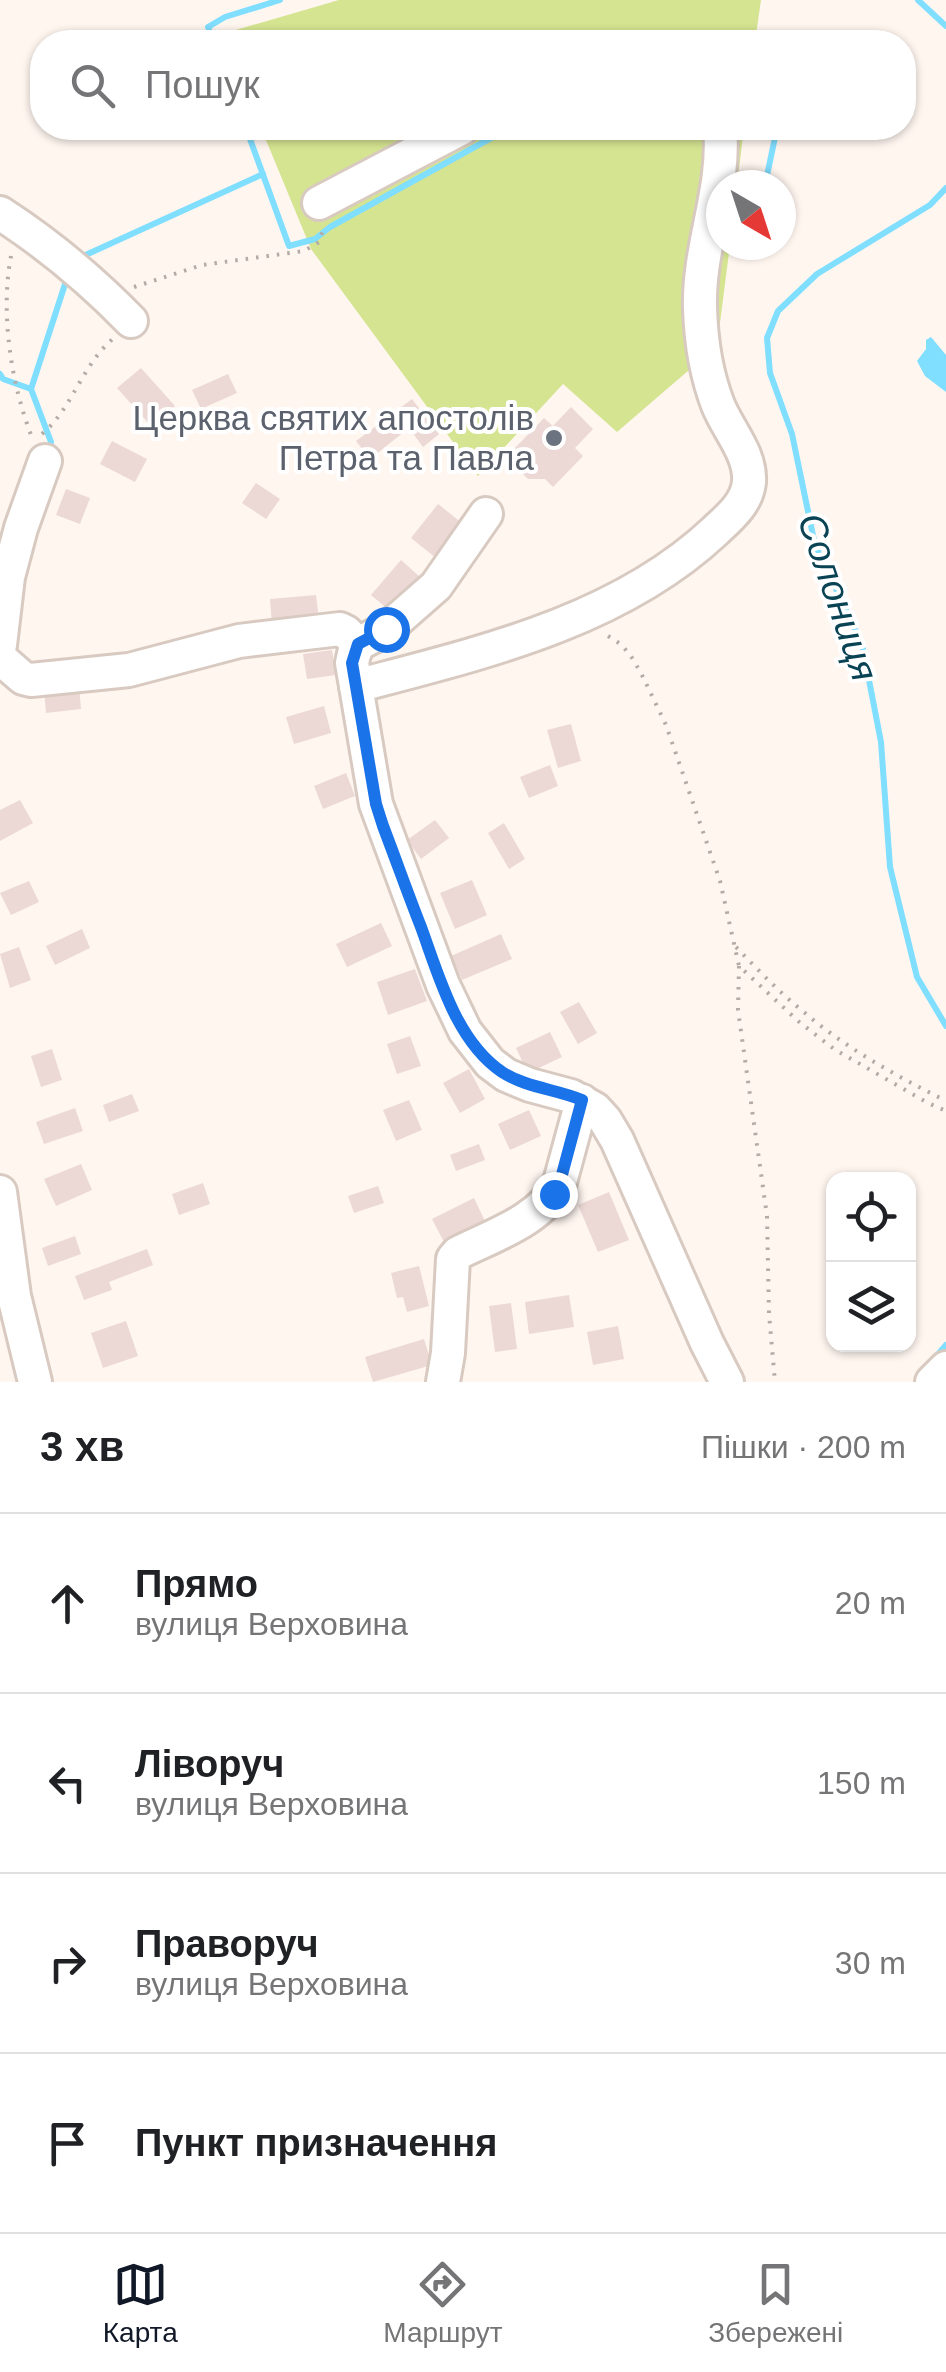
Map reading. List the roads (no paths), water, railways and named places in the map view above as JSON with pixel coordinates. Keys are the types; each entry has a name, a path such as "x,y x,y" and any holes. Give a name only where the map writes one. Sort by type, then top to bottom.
{"street":[{"path":"323,201 439,140"},
{"path":"356,686 560,626 638,588 702,544 735,512 747,494 750,478 746,457 709,379 700,308 700,276 720,164 720,140"},
{"path":"12,221 106,295 132,322"},
{"path":"0,645 8,577 33,490 39,451"},
{"path":"486,514 436,586 386,629 358,644 352,663 376,804 442,985 465,1031 490,1063 506,1074 582,1100 605,1120 727,1382"},
{"path":"0,658 23,678 32,680 129,670 239,641 340,629 358,644"},
{"path":"444,1382 453,1259 530,1216 554,1194 582,1100"},
{"path":"0,1192 14,1296 35,1382"},
{"path":"932,1382 946,1368"}],"water":[{"path":"931,337 946,355 946,392 925,376 917,361"}],"waterway":[{"path":"209,30 208,27 225,17 280,0"},
{"name":"Солониця","path":"918,0 946,26"},
{"path":"250,140 289,246 315,239 487,140"},
{"path":"768,170 774,140"},
{"path":"79,258 263,174"},
{"name":"Солониця","path":"946,188 930,205 817,274 778,311 767,338 770,373 792,434 815,545 862,644 881,742 890,867 917,977 946,1026"},
{"path":"51,442 31,389 67,278"},
{"path":"0,374 3,379 31,389"},
{"path":"934,1359 946,1345"}],"place":[{"name":"Церква святих апостолів Петра та Павла","path":"554,438"}]}
